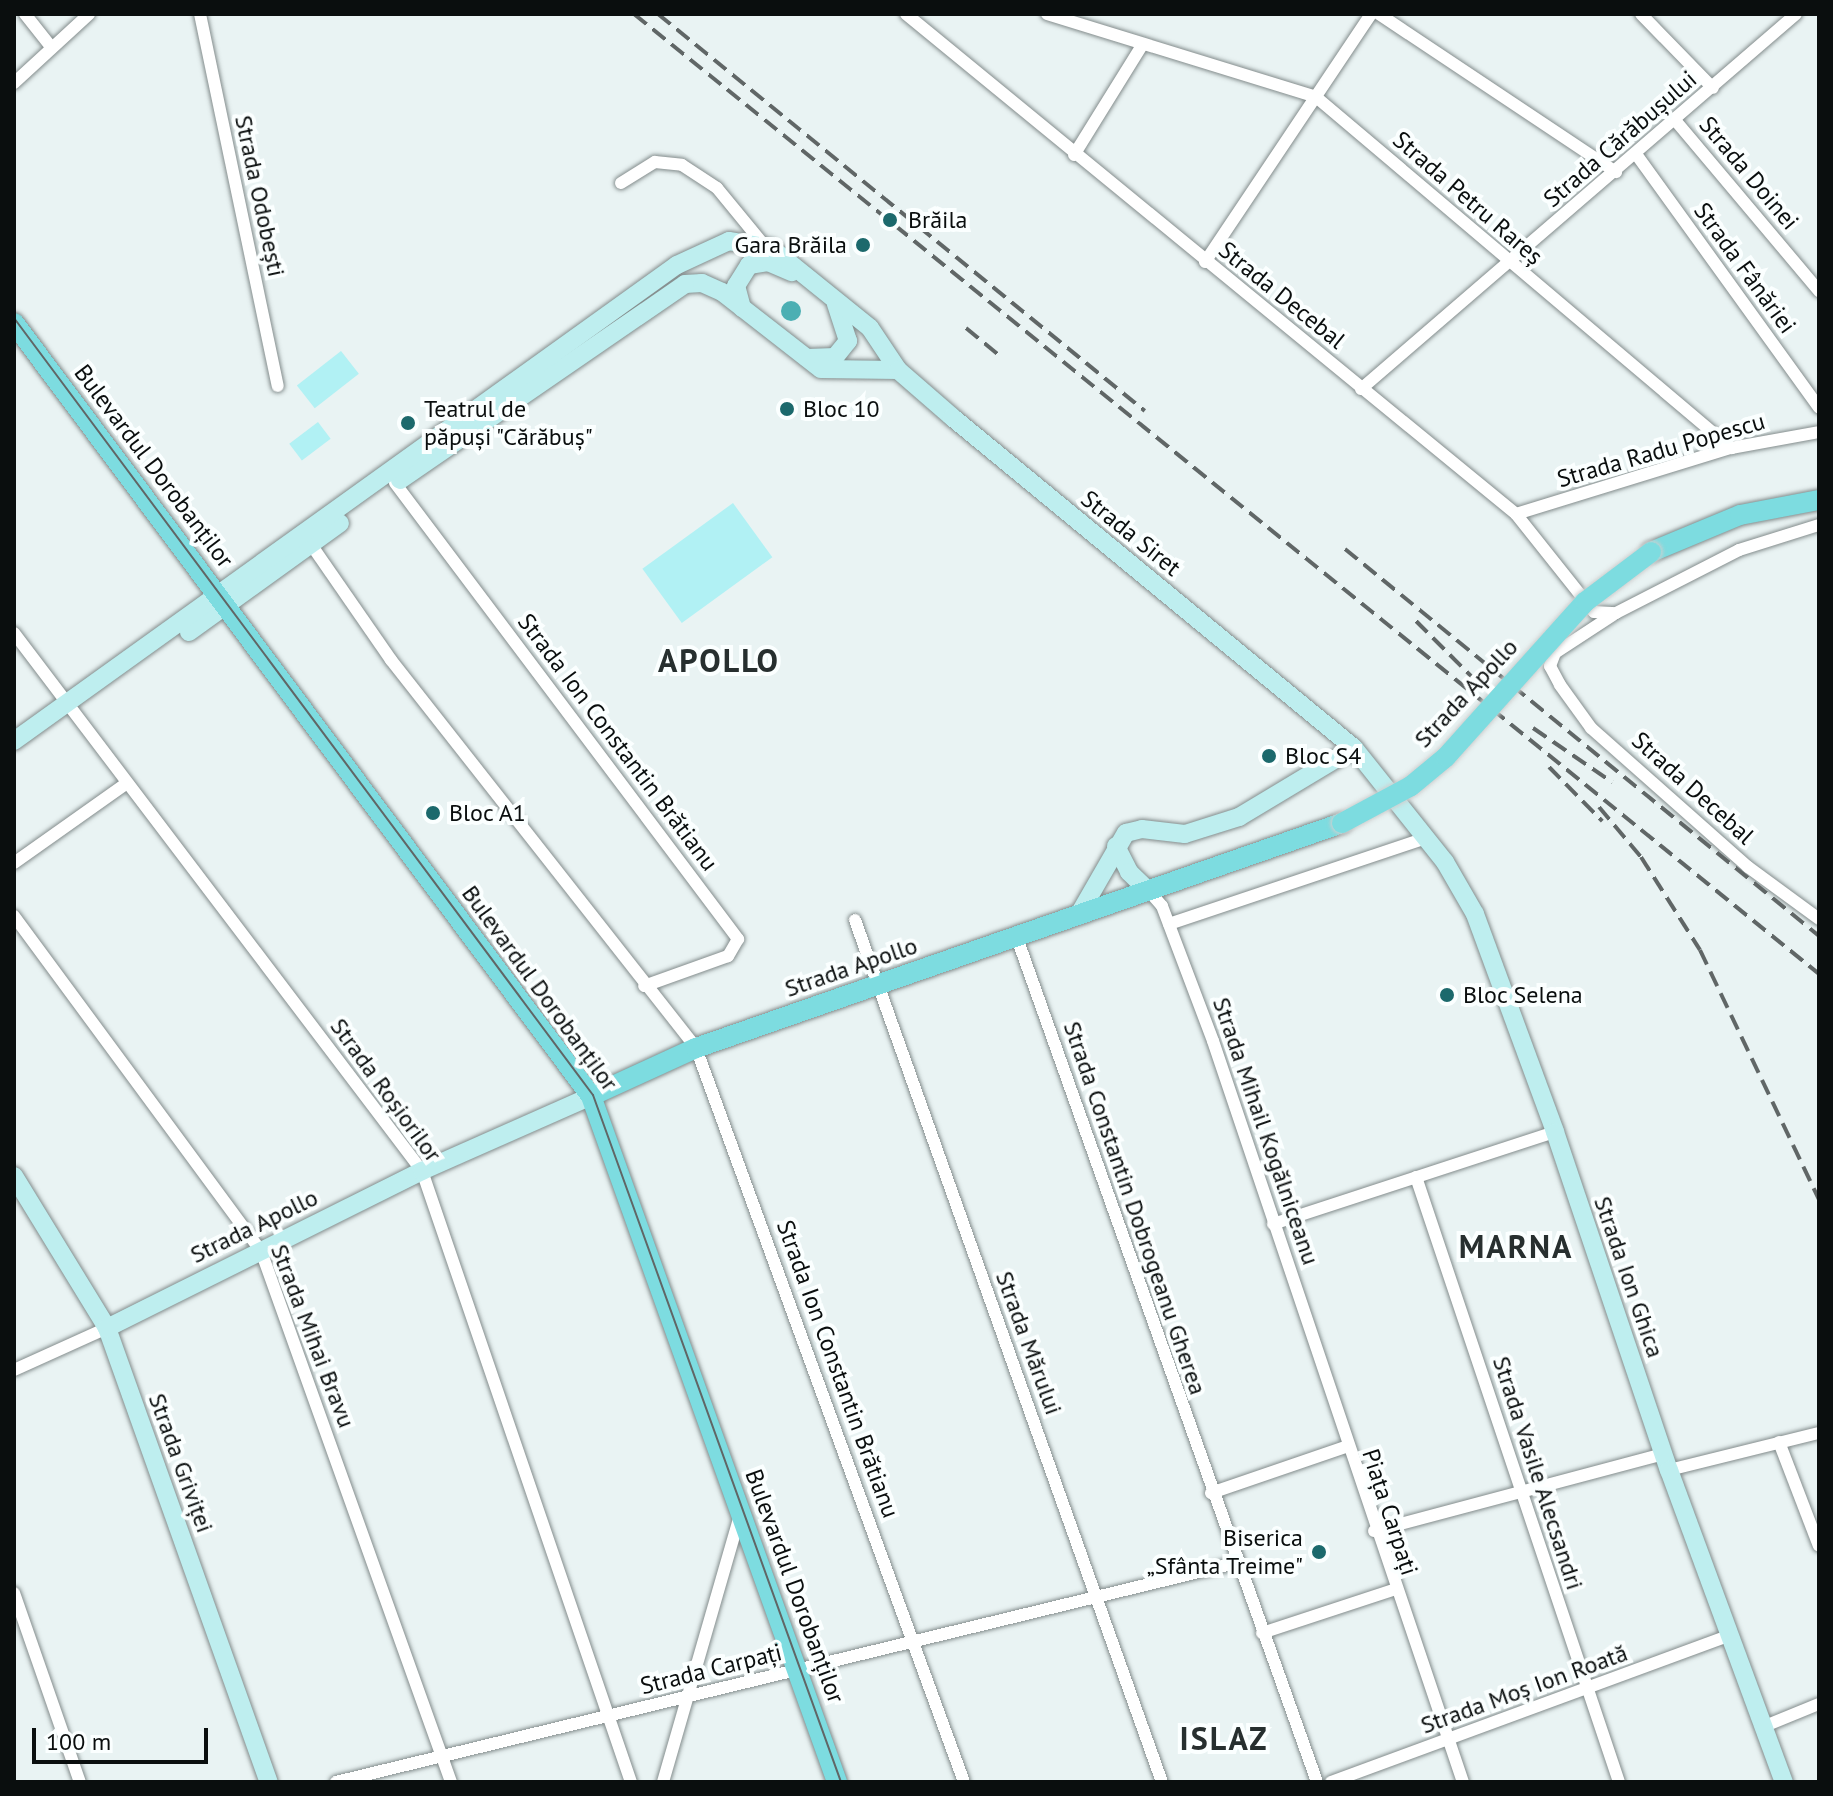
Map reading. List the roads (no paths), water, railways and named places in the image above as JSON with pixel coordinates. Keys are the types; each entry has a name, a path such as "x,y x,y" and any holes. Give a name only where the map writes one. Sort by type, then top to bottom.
{"main road":[{"name":"Bulevardul Dorobanților","path":"14,323 591,1096 837,1782"},
{"name":"Strada Apollo","path":"591,1096 696,1048 1342,823 1429,771 1483,720 1585,602 1651,552 1721,521 1819,500"}],"street":[{"path":"25,14 52,48"},
{"path":"14,83 89,14"},
{"name":"Strada Odobești","path":"200,14 278,386"},
{"name":"Strada Petru Rareș","path":"1047,14 1141,47 1316,97 1509,264 1731,448"},
{"path":"1205,262 1371,14"},
{"path":"1379,14 1616,172"},
{"path":"1641,14 1713,88"},
{"name":"Strada Cărăbușului","path":"1361,389 1796,14"},
{"name":"Strada Decebal","path":"911,15 1074,155 1516,514 1585,605 1601,614 1616,613"},
{"path":"1074,155 1141,47"},
{"name":"Strada Doinei","path":"1675,120 1819,291"},
{"name":"Strada Fânăriei","path":"1636,154 1819,408"},
{"path":"621,183 655,162 682,165 717,188 763,244"},
{"path":"14,741 72,707 308,540 677,265 707,248 736,241 763,244"},
{"name":"Strada Siret","path":"763,244 877,335 898,370 1354,748 1400,802"},
{"name":"Strada Siret","path":"742,308 736,286 749,265 768,262 809,279"},
{"path":"308,540 677,288 708,285 827,371 885,366 898,370"},
{"path":"805,357 828,360 848,341 835,300"},
{"name":"Strada Radu Popescu","path":"1516,514 1731,448 1819,432"},
{"name":"Strada Ion Constantin Brătianu","path":"395,483 738,939 728,956 644,986"},
{"name":"Strada Decebal","path":"1819,525 1739,550 1616,613 1572,637 1555,653 1550,666 1591,728 1778,892 1819,919"},
{"name":"Strada Ion Constantin Brătianu","path":"308,540 391,660 644,986 696,1048 964,1782"},
{"name":"Strada Roșiorilor","path":"14,633 422,1171 631,1782"},
{"path":"14,756 72,707"},
{"path":"1078,916 1116,846 1137,829 1185,834 1239,817 1354,748"},
{"path":"14,863 127,783"},
{"name":"Strada Ion Ghica","path":"1400,802 1475,914 1555,1132 1667,1462 1784,1782"},
{"path":"1169,924 1426,838"},
{"name":"Strada Mihail Kogălniceanu","path":"1116,846 1129,872 1149,891 1169,924 1348,1446"},
{"name":"Strada Mihai Bravu","path":"14,916 261,1251 451,1782"},
{"name":"Strada Mărului","path":"855,920 1162,1782"},
{"name":"Strada Constantin Dobrogeanu Gherea","path":"1017,938 1211,1493"},
{"name":"Strada Apollo","path":"14,1370 107,1328 422,1171 591,1096"},
{"path":"1273,1224 1555,1132"},
{"name":"Strada Griviței","path":"14,1176 107,1328 269,1782"},
{"name":"Strada Vasile Alecsandri","path":"1416,1177 1619,1782"},
{"path":"1374,1531 1521,1494 1819,1433"},
{"path":"1779,1442 1819,1546"},
{"name":"Piața Carpați","path":"1211,1493 1348,1446 1396,1589 1262,1633"},
{"path":"1211,1493 1317,1782"},
{"path":"663,1782 741,1513"},
{"name":"Strada Carpați","path":"336,1782 1236,1563"},
{"path":"1396,1589 1463,1782"},
{"path":"14,1593 80,1782"},
{"name":"Strada Moș Ion Roată","path":"1331,1782 1587,1692 1731,1635"},
{"path":"1765,1726 1819,1704"}],"tram line":[{"path":"14,318 593,1095 841,1782"}],"railway":[{"path":"634,14 1819,974"},
{"path":"658,14 1145,411"},
{"path":"966,328 1000,356"},
{"path":"1345,549 1819,936"},
{"path":"1416,621 1484,689"},
{"path":"1533,728 1612,782"},
{"path":"1549,767 1602,821"},
{"path":"1599,807 1641,857 1700,950 1819,1199"}],"place":[{"name":"Brăila","path":"890,220"},
{"name":"Gara Brăila","path":"863,245"},
{"name":"Bloc 10","path":"787,409"},
{"name":"Teatrul de păpuși \"Cărăbuș\"","path":"408,423"},
{"name":"Bloc S4","path":"1269,756"},
{"name":"Bloc A1","path":"433,813"},
{"name":"Bloc Selena","path":"1447,995"},
{"name":"Biserica „Sfânta Treime\"","path":"1319,1552"}],"district":[{"name":"APOLLO","path":"719,660"},
{"name":"MARNA","path":"1516,1246"},
{"name":"ISLAZ","path":"1224,1738"}]}
